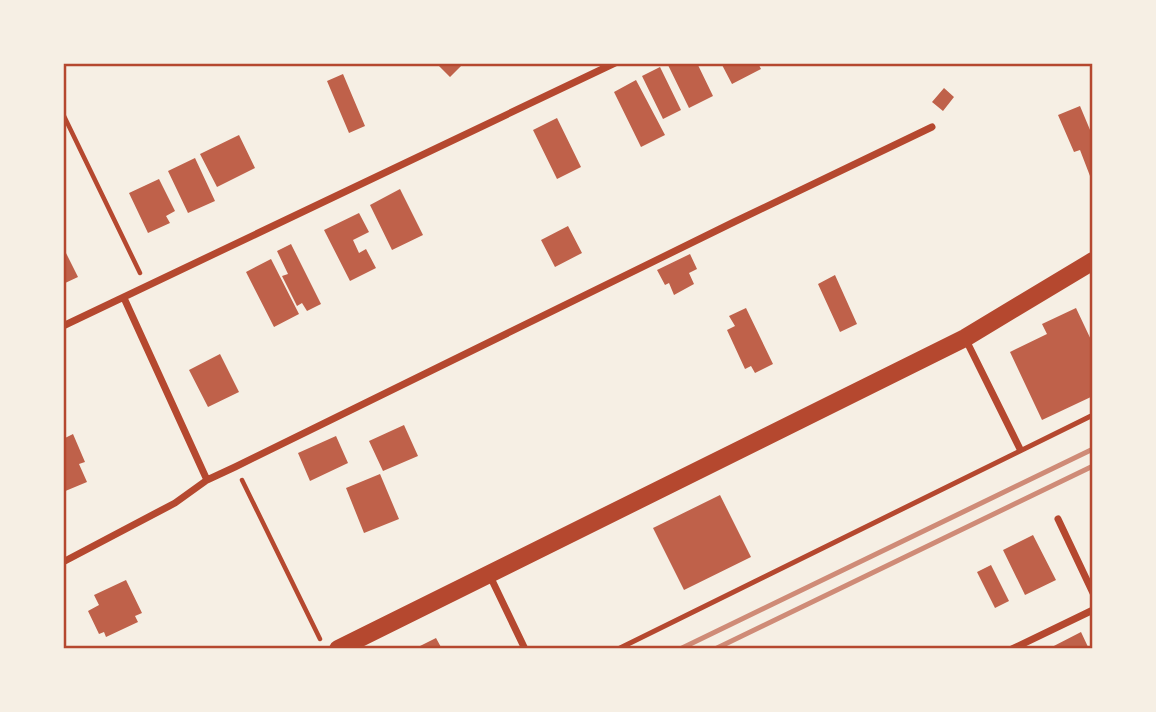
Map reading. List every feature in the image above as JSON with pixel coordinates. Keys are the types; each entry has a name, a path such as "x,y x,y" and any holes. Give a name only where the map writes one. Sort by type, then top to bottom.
{"main road":[{"path":"338,649 965,338 1093,261"}],"street":[{"path":"63,326 615,63"},
{"path":"63,562 175,503 208,480 932,127"},
{"path":"124,298 208,480"},
{"path":"965,338 1020,449"},
{"path":"1058,519 1093,593"},
{"path":"489,573 525,649"},
{"path":"1012,649 1093,610"}],"lane":[{"path":"618,649 1093,415"}],"path":[{"path":"63,114 147,287"},
{"path":"235,467 325,649"}],"building":[{"path":"436,63 464,63 450,77"},
{"path":"697,63 713,96 689,108 668,65"},
{"path":"721,63 758,63 761,69 732,84"},
{"path":"660,67 681,110 663,119 642,76"},
{"path":"343,74 365,126 349,133 327,81"},
{"path":"636,80 665,135 641,147 614,92"},
{"path":"944,88 954,97 943,111 932,102"},
{"path":"1080,106 1093,137 1093,175 1090,176 1080,150 1074,152 1058,115"},
{"path":"557,118 581,167 557,179 533,130"},
{"path":"239,135 255,168 217,187 200,154"},
{"path":"195,158 215,201 188,213 168,171"},
{"path":"159,179 175,211 166,216 170,223 148,233 129,193"},
{"path":"400,189 423,235 392,250 370,205"},
{"path":"359,213 369,232 353,240 359,253 366,249 376,268 350,281 324,230"},
{"path":"568,226 582,253 555,267 541,240"},
{"path":"291,244 321,304 307,311 302,303 297,306 282,276 288,274 277,251"},
{"path":"63,247 78,277 63,284"},
{"path":"690,254 697,269 689,273 694,284 674,295 669,283 665,285 657,270"},
{"path":"271,259 299,314 274,327 246,272"},
{"path":"835,275 857,324 840,332 818,284"},
{"path":"746,308 773,364 755,373 751,366 745,369 727,330 735,326 729,316"},
{"path":"1076,308 1093,344 1093,396 1042,420 1010,352 1047,334 1042,324"},
{"path":"220,354 239,392 208,407 189,370"},
{"path":"404,425 418,456 383,471 369,441"},
{"path":"73,434 85,462 79,464 87,482 63,492 63,439"},
{"path":"336,436 348,463 310,481 298,453"},
{"path":"380,474 399,519 364,533 346,488"},
{"path":"720,495 751,557 684,590 653,528"},
{"path":"1033,535 1056,580 1025,595 1003,550"},
{"path":"991,565 1009,601 995,608 977,572"},
{"path":"126,580 142,613 135,616 138,622 106,637 104,632 99,634 88,611 99,605 94,595"},
{"path":"1081,632 1089,649 1048,649"},
{"path":"436,638 442,649 414,649"}],"railway":[{"path":"680,649 1093,449"},
{"path":"715,649 1093,466"}]}
